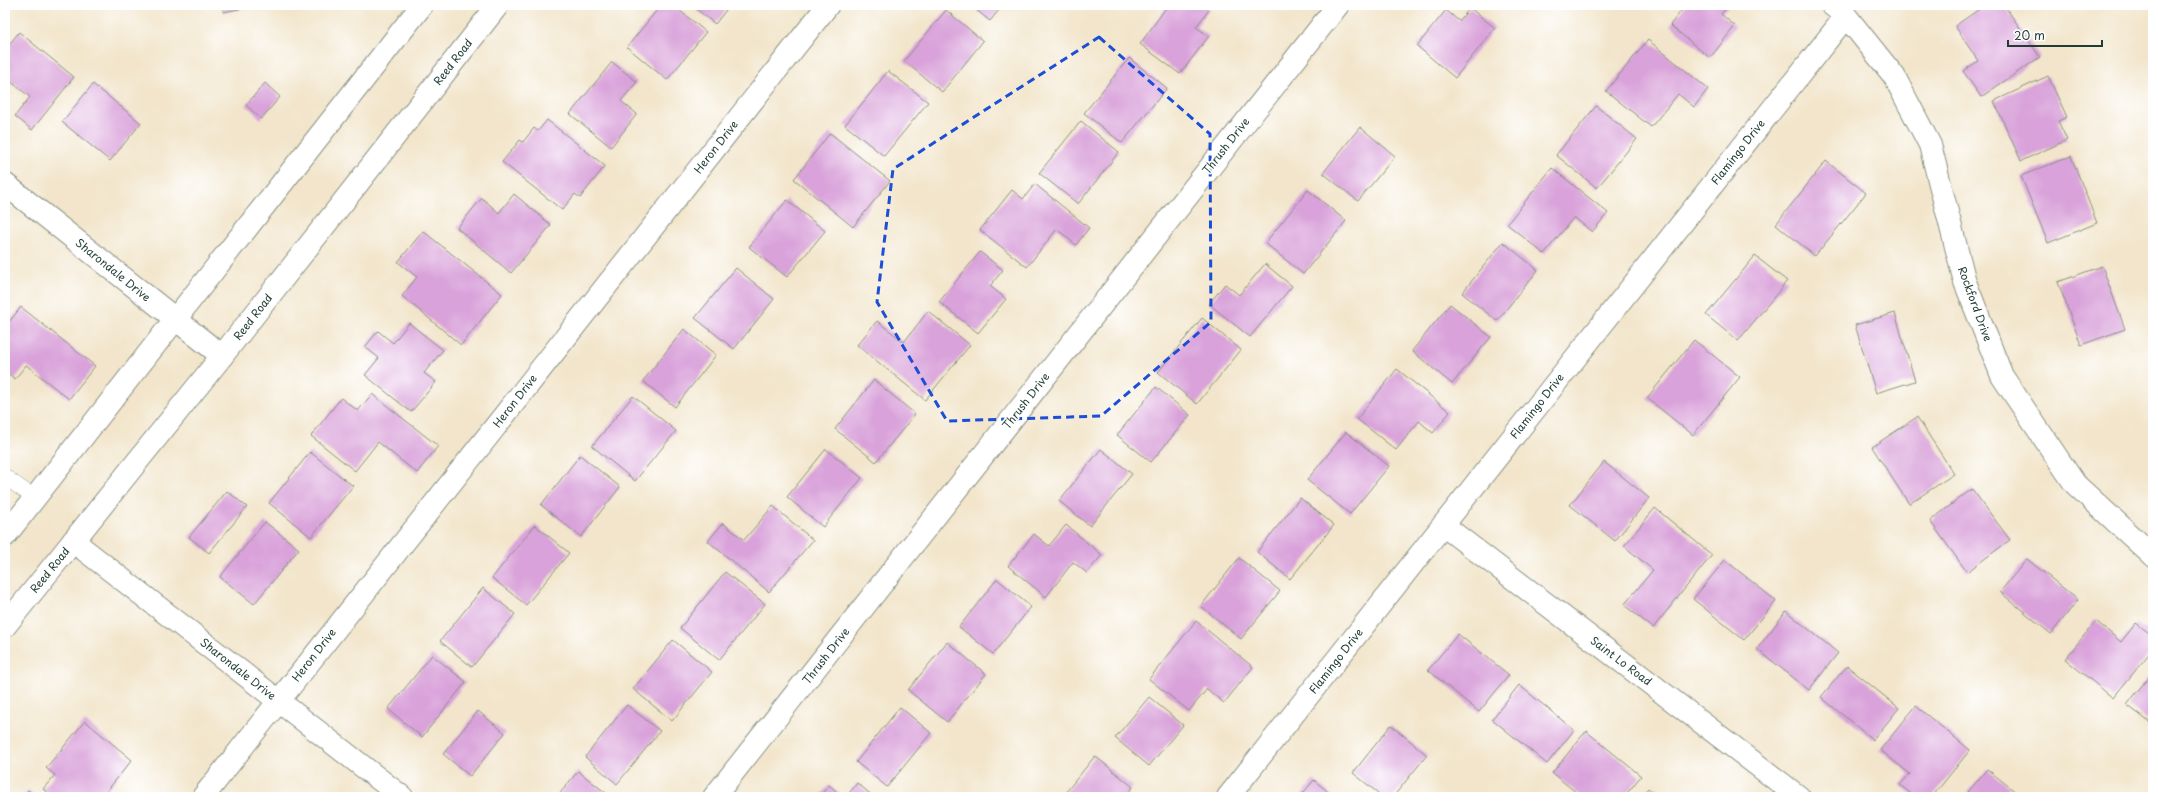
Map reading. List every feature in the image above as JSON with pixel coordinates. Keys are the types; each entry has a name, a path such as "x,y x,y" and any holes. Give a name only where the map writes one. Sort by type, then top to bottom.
{"street":[{"path":"5,536 422,5"},
{"name":"Reed Road","path":"5,626 222,356 498,5"},
{"name":"Heron Drive","path":"203,797 278,700 828,5"},
{"name":"Thrush Drive","path":"714,797 1338,5"},
{"name":"Flamingo Drive","path":"1228,797 1443,525 1839,10"},
{"name":"Rockford Drive","path":"1839,10 1894,76 1930,145 1965,282 2002,376 2075,484 2153,556"},
{"name":"Sharondale Drive","path":"5,184 222,356"},
{"name":"Saint Lo Road","path":"1443,525 1799,797"},
{"name":"Sharondale Drive","path":"73,541 402,797"}],"lane":[{"path":"5,477 35,498"}],"highlighted area":[{"path":"1099,37 1210,134 1211,322 1101,416 947,421 877,302 893,169"}],"building":[{"path":"223,5 254,5 254,6 224,12"},
{"path":"661,5 673,5 706,32 667,80 627,47"},
{"path":"691,5 730,5 715,24"},
{"path":"970,5 1003,5 990,21"},
{"path":"1168,5 1202,5 1209,10 1196,27 1209,36 1180,74 1140,44"},
{"path":"1686,5 1729,5 1721,14 1735,26 1710,58 1670,25"},
{"path":"1985,5 2004,5 2040,57 1981,97 1963,71 1978,61 1955,26"},
{"path":"1470,8 1495,28 1455,78 1417,46 1446,10 1459,21"},
{"path":"946,10 983,41 942,92 904,61"},
{"path":"19,32 74,77 32,130 15,116 30,97 5,77 5,50"},
{"path":"1648,40 1708,89 1694,107 1678,94 1651,127 1606,91"},
{"path":"1129,58 1167,88 1122,143 1084,113"},
{"path":"612,62 637,82 621,101 637,114 611,147 570,114"},
{"path":"888,71 928,102 884,156 845,125"},
{"path":"2048,76 2067,117 2058,121 2067,140 2021,161 1994,101"},
{"path":"265,83 280,97 261,119 246,105"},
{"path":"93,84 141,123 110,161 62,122"},
{"path":"1596,106 1637,139 1597,188 1556,155"},
{"path":"547,120 605,166 580,198 575,194 562,210 502,162 520,140 523,142 534,128 538,131"},
{"path":"1081,121 1119,152 1078,204 1039,173"},
{"path":"1360,127 1395,156 1358,201 1323,173"},
{"path":"830,133 890,181 853,227 794,179"},
{"path":"2071,156 2097,223 2048,243 2021,176"},
{"path":"1826,161 1866,193 1815,256 1776,224"},
{"path":"1552,168 1608,213 1592,232 1574,217 1544,254 1507,224"},
{"path":"1035,184 1089,228 1076,245 1057,229 1027,267 980,230 1012,190 1023,199"},
{"path":"1308,190 1346,221 1303,274 1265,243"},
{"path":"514,194 551,225 511,273 457,228 482,198 499,213"},
{"path":"787,200 825,231 787,277 749,247"},
{"path":"423,231 502,294 461,345 402,296 417,277 398,262"},
{"path":"1503,242 1538,270 1497,321 1462,293"},
{"path":"980,252 1003,270 990,286 1006,299 978,333 939,302"},
{"path":"1755,256 1787,281 1738,341 1706,315"},
{"path":"1265,264 1292,286 1250,337 1209,304 1225,284 1239,295"},
{"path":"2102,266 2125,329 2081,345 2058,282"},
{"path":"736,268 774,299 734,349 695,318"},
{"path":"1450,304 1491,337 1452,384 1412,351"},
{"path":"21,307 95,366 69,399 26,365 15,379 5,371 5,327"},
{"path":"928,311 970,345 925,400 857,345 877,321 904,342"},
{"path":"1895,313 1915,381 1876,393 1855,325"},
{"path":"1202,318 1241,350 1197,404 1158,372"},
{"path":"409,323 443,350 424,373 436,382 411,412 365,375 379,358 365,347 378,331 393,343"},
{"path":"684,329 716,355 675,407 643,381"},
{"path":"1694,340 1740,377 1693,435 1647,398"},
{"path":"1397,369 1450,412 1433,433 1419,421 1396,450 1357,419"},
{"path":"874,380 915,414 876,462 835,429"},
{"path":"1156,387 1190,415 1151,462 1117,435"},
{"path":"372,394 438,446 417,473 378,442 355,471 311,436 341,398 358,411"},
{"path":"633,396 676,431 635,481 592,446"},
{"path":"1917,417 1954,474 1909,504 1872,447"},
{"path":"1346,432 1389,466 1350,514 1307,480"},
{"path":"826,449 862,478 823,527 787,497"},
{"path":"1101,449 1132,474 1090,526 1059,501"},
{"path":"310,452 353,486 311,537 269,503"},
{"path":"580,455 620,487 581,537 541,505"},
{"path":"1604,462 1649,498 1615,541 1570,505"},
{"path":"1972,489 2010,540 1967,572 1930,521"},
{"path":"227,491 247,507 209,553 189,537"},
{"path":"1300,498 1334,525 1290,579 1257,552"},
{"path":"773,506 813,540 769,592 708,541 723,523 744,540"},
{"path":"1655,508 1712,555 1653,628 1624,605 1653,570 1624,546"},
{"path":"265,522 299,549 254,604 220,577"},
{"path":"535,525 569,553 526,605 492,578"},
{"path":"1066,525 1102,555 1087,573 1073,562 1046,597 1008,566 1034,534 1049,546"},
{"path":"1239,558 1280,591 1241,639 1201,606"},
{"path":"2027,559 2078,600 2051,634 2000,592"},
{"path":"1725,560 1776,601 1744,640 1693,599"},
{"path":"725,572 765,604 719,660 680,628"},
{"path":"997,579 1031,607 993,654 959,627"},
{"path":"483,588 515,614 472,667 440,641"},
{"path":"1786,611 1838,653 1809,690 1757,649"},
{"path":"1196,621 1253,667 1224,703 1207,689 1189,711 1149,679"},
{"path":"2096,621 2121,642 2136,623 2153,636 2153,649 2113,698 2065,659"},
{"path":"1458,634 1509,675 1479,712 1428,670"},
{"path":"673,640 712,672 672,721 633,689"},
{"path":"947,642 986,674 947,722 908,690"},
{"path":"432,655 466,682 422,737 388,709"},
{"path":"1847,666 1899,708 1873,740 1821,697"},
{"path":"2153,671 2153,725 2127,705"},
{"path":"1519,685 1574,730 1547,764 1492,719"},
{"path":"1149,697 1183,725 1149,766 1115,738"},
{"path":"627,705 660,731 617,784 585,757"},
{"path":"1916,706 1970,750 1932,797 1915,797 1900,785 1910,774 1880,750"},
{"path":"900,707 931,733 887,787 856,762"},
{"path":"478,711 505,733 470,776 443,754"},
{"path":"85,721 132,760 102,797 53,797 43,789 55,775 46,768"},
{"path":"1391,725 1427,755 1393,797 1383,797 1353,773"},
{"path":"1586,731 1641,776 1624,797 1582,797 1552,773"},
{"path":"1095,756 1133,787 1124,797 1062,797"},
{"path":"1987,769 2022,797 1964,797"},
{"path":"578,771 611,797 557,797"},
{"path":"1314,780 1334,797 1300,797"},
{"path":"857,783 874,797 846,797"},
{"path":"829,785 843,797 819,797"},
{"path":"1648,788 1659,797 1641,797"},
{"path":"28,790 37,797 23,797"}]}
